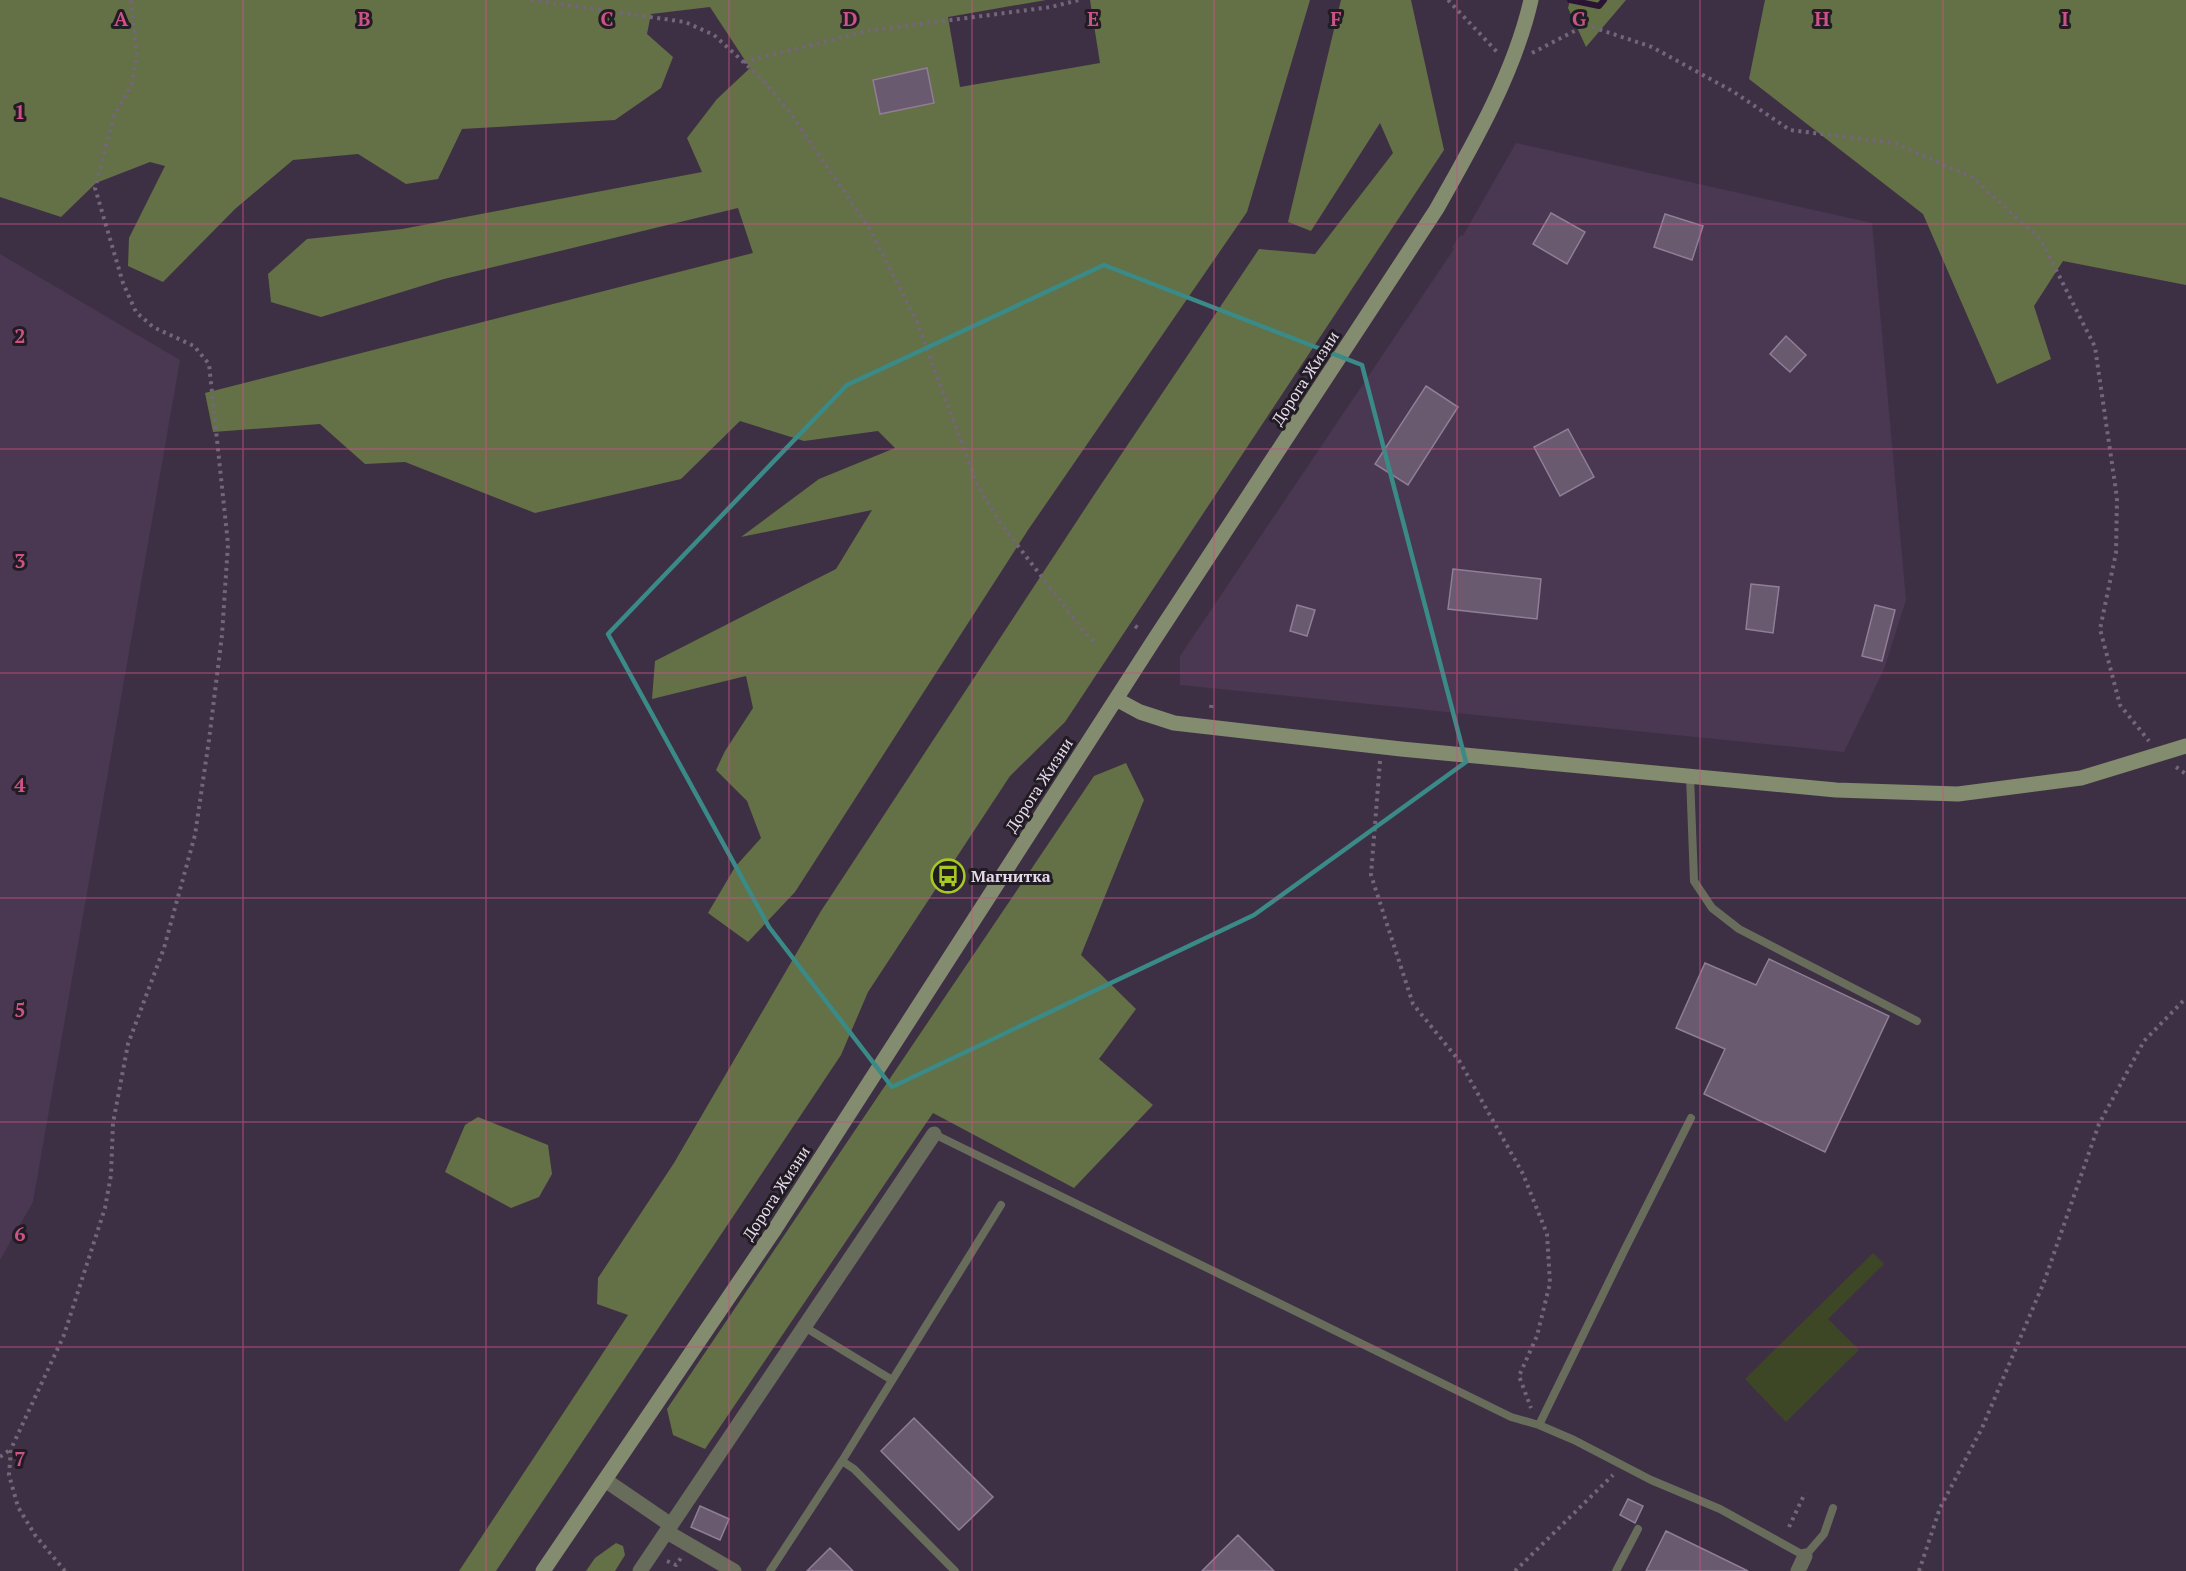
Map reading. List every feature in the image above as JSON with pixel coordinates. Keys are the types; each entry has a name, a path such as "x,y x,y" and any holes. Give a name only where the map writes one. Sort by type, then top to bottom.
{"main road":[{"name":"Дорога Жизни","path":"543,1571 775,1228 1116,699 1436,210 1471,148 1509,65 1532,0"},
{"path":"1116,699 1140,712 1174,723 1381,746 1836,790 1958,794 2081,778 2186,746"}],"street":[{"path":"640,1571 934,1134"},
{"path":"605,1480 689,1545 734,1571"},
{"path":"1798,1571 1805,1556"}],"lane":[{"path":"1690,776 1694,881 1712,908 1739,929 1917,1021"},
{"path":"1539,1425 1691,1118"},
{"path":"934,1134 1511,1418 1539,1425 1574,1440 1651,1480 1720,1509 1805,1556 1824,1534 1833,1508"},
{"path":"770,1571 842,1461 1001,1205"},
{"path":"804,1326 892,1380"},
{"path":"842,1461 854,1469 955,1571"},
{"path":"1616,1571 1638,1529"}],"path":[{"path":"65,1571 34,1535 18,1506 9,1475 11,1449 64,1335 105,1208 111,1175 113,1123 128,1044 164,948 195,835 222,635 228,544 209,364 194,346 153,327 136,312 123,282 95,188 114,116 131,86 137,56 131,0"},
{"path":"531,0 685,22 714,35 761,78 791,114 869,228 917,322 976,482 998,519 1085,633 1097,644"},
{"path":"743,62 867,32 1051,7 1079,0"},
{"path":"1448,0 1509,65 1586,25 1652,47 1734,92 1790,130 1894,143 1972,177 2041,240 2095,347 2117,498 2116,553 2100,629 2120,705 2161,755 2186,774"},
{"path":"1211,708 1212,702"},
{"path":"1381,746 1371,875 1413,1004 1460,1062 1523,1174 1547,1234 1550,1283 1537,1336 1519,1376 1539,1425"},
{"path":"1919,1571 1940,1508 1982,1428 2044,1282 2099,1124 2144,1041 2186,998"},
{"path":"0,1457 11,1449"},
{"path":"1515,1571 1623,1465"},
{"path":"1789,1527 1805,1493"},
{"path":"658,1563 664,1560 676,1565 689,1545"}],"highlighted area":[{"path":"1104,265 1362,365 1466,762 1254,915 892,1087 769,927 608,634 847,385"}],"shaded area":[{"path":"1516,143 1872,223 1906,600 1884,669 1844,752 1180,685 1180,656 1454,249 1452,247 1461,235 1463,236"},
{"path":"0,254 180,360 33,1202 0,1260"}],"green space":[{"path":"0,0 1046,0 948,17 960,87 1100,63 1090,0 1310,0 1247,212 1028,530 795,892 748,942 708,913 735,867 761,838 747,801 716,770 725,751 753,708 746,676 652,699 655,661 836,569 872,510 741,537 819,479 895,448 878,431 804,441 740,421 681,479 535,513 405,462 365,464 320,424 213,432 205,393 753,253 738,208 444,279 321,317 271,302 268,274 307,239 402,229 702,172 687,138 717,99 750,68 710,7 651,14 647,34 673,57 661,88 615,120 462,129 438,179 406,184 358,154 293,160 235,209 163,282 128,266 129,238 165,166 150,162 96,183 61,217 0,197"},
{"path":"1341,0 1411,0 1444,150 1065,722 1010,776 868,992 841,1055 496,1571 459,1571 628,1315 597,1304 598,1278 674,1163 821,911 1094,495 1259,249 1315,254 1393,153 1380,123 1311,231 1288,222"},
{"path":"1570,0 1626,0 1586,47 1568,8"},
{"path":"1765,0 2186,0 2186,285 2063,261 2034,306 2051,359 1997,384 1923,214 1749,79"},
{"path":"1126,763 1144,800 1081,955 1136,1009 1099,1059 1153,1105 1074,1188 933,1113 705,1449 673,1435 667,1409 1094,776"},
{"path":"478,1117 548,1145 552,1174 539,1197 511,1208 445,1172 465,1125"},
{"path":"1873,1253 1884,1264 1828,1319 1859,1350 1786,1422 1745,1379"},
{"path":"616,1543 623,1546 625,1555 615,1571 586,1571 595,1558"}],"building":[{"path":"927,68 934,103 880,114 873,80"},
{"path":"1551,213 1585,232 1567,264 1533,244"},
{"path":"1665,214 1703,226 1692,260 1654,247"},
{"path":"1786,336 1806,355 1790,372 1770,354"},
{"path":"1426,386 1458,407 1408,485 1375,464"},
{"path":"1568,429 1594,477 1560,496 1534,447"},
{"path":"1453,569 1541,579 1537,619 1448,609"},
{"path":"1751,584 1779,587 1773,633 1746,629"},
{"path":"1297,605 1315,610 1307,636 1290,631"},
{"path":"1875,605 1895,610 1882,661 1862,656"},
{"path":"1769,959 1889,1016 1825,1152 1704,1094 1725,1049 1676,1028 1705,963 1756,985"},
{"path":"914,1418 993,1497 959,1530 881,1451"},
{"path":"1628,1499 1643,1506 1635,1523 1620,1515"},
{"path":"700,1506 729,1519 720,1540 691,1527"},
{"path":"1666,1531 1701,1548 1748,1571 1646,1571"},
{"path":"1238,1535 1274,1571 1202,1571"},
{"path":"830,1548 853,1571 807,1571"}],"waterway":[{"path":"1570,0 1599,6 1604,0"}],"place":[{"name":"Магнитка","path":"948,876"}]}
